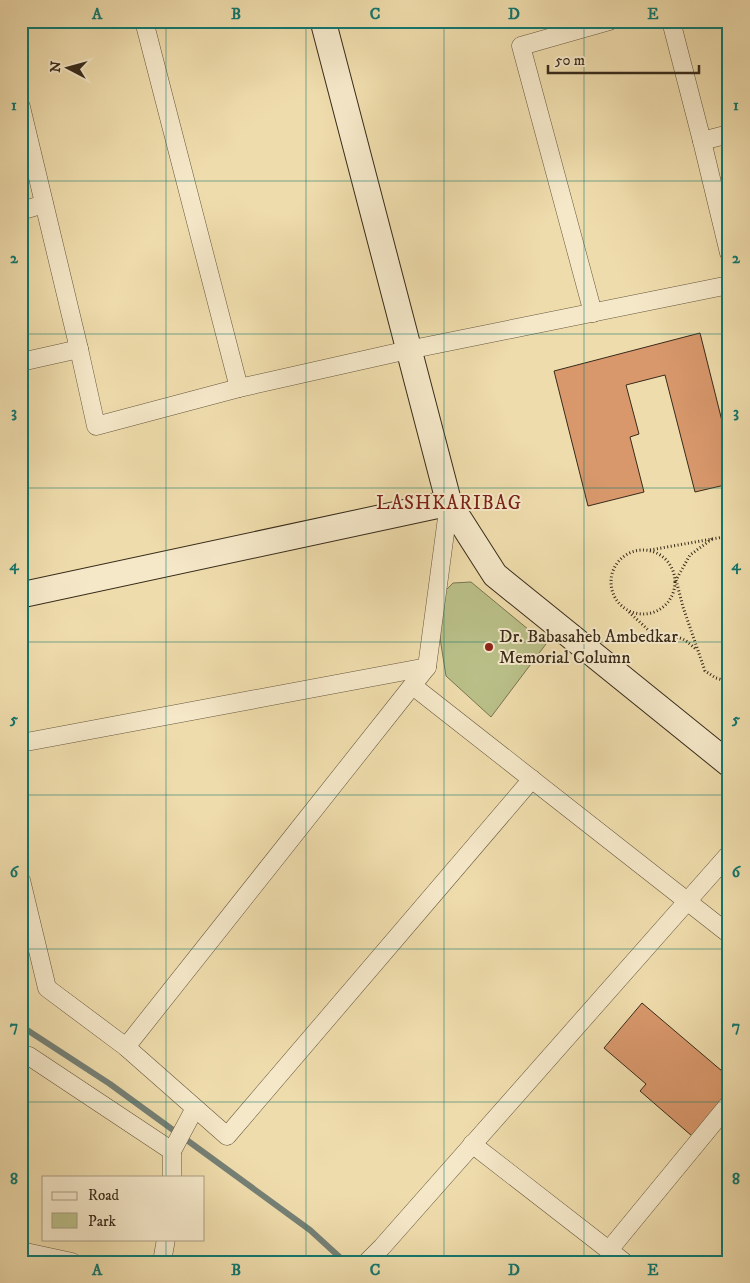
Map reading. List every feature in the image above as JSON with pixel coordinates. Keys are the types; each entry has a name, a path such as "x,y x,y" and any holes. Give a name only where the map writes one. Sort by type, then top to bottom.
{"street":[{"path":"144,21 239,388"},
{"path":"323,21 449,503 495,574 729,764"},
{"path":"593,313 521,46 609,21"},
{"path":"671,21 729,253"},
{"path":"21,107 96,426 239,388 408,350 729,285"},
{"path":"702,141 729,134"},
{"path":"21,211 44,204"},
{"path":"21,362 79,349"},
{"path":"21,595 449,503"},
{"path":"126,1047 427,668 449,503"},
{"path":"21,743 427,668"},
{"path":"413,686 729,934"},
{"path":"21,880 29,945 47,988 126,1047 226,1136 532,779"},
{"path":"367,1262 729,854"},
{"path":"21,1054 29,1056 172,1151"},
{"path":"608,1250 729,1104"},
{"path":"172,1176 172,1151 195,1108"},
{"path":"472,1144 624,1262"},
{"path":"162,1262 166,1240"},
{"path":"21,1251 72,1262"}],"path":[{"path":"697,650 682,637 671,637 660,641 615,598 611,587 612,576 615,566 622,557 632,552 729,536"},
{"path":"628,611 647,615 661,610 670,602 675,592 676,580 690,555 712,539"},
{"path":"650,550 661,555 670,563 673,569 682,607 704,671 716,678 729,682"}],"green space":[{"path":"471,582 546,644 491,717 446,676 440,638 441,595 453,583"}],"building":[{"path":"700,333 729,449 729,484 695,492 665,375 626,385 639,434 630,437 644,492 588,506 554,371"},
{"path":"642,1003 729,1077 729,1092 692,1136 640,1091 646,1084 604,1048"}],"waterway":[{"path":"21,1026 110,1084 310,1230 345,1262"}],"place":[{"name":"Dr. Babasaheb Ambedkar Memorial Column","path":"489,647"}],"district":[{"name":"LASHKARIBAG","path":"449,503"}]}
